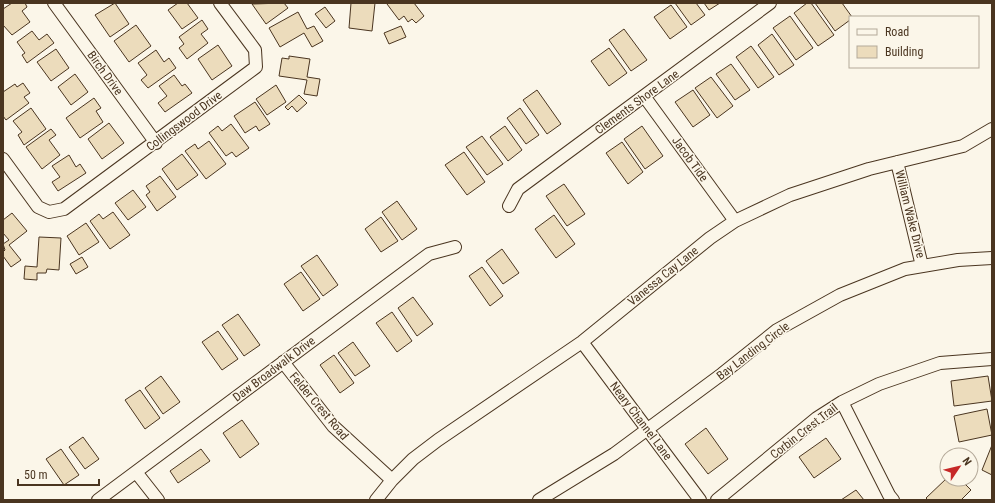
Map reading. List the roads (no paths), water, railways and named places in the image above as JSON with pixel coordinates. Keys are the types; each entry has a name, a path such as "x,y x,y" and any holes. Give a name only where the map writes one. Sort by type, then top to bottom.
{"street":[{"name":"Birch Drive","path":"54,3 156,143"},
{"name":"Collingswood Drive","path":"3,159 38,207 49,212 64,209 156,143 256,67 255,50 220,3"},
{"name":"Clements Shore Lane","path":"509,206 518,189 770,3"},
{"name":"Jacob Tide","path":"644,96 735,221"},
{"name":"Vanessa Cay Lane","path":"376,500 392,480 413,459 438,440 582,342 705,243 735,221 790,195 897,162 963,146 992,129"},
{"name":"William Wake Drive","path":"897,162 922,266"},
{"name":"Daw Broadwalk Drive","path":"98,500 429,254 454,247"},
{"name":"Bay Landing Circle","path":"539,500 614,454 722,374 777,330 840,295 905,269 958,260 992,258"},
{"name":"Neary Channel Lane","path":"582,342 700,500"},
{"name":"Corbin Crest Trail","path":"717,500 817,418 842,402 879,384 940,363 992,359"},
{"name":"Felder Crest Road","path":"283,362 333,426 392,480"},
{"path":"842,402 889,495 893,500"},
{"path":"136,472 158,500"}]}
